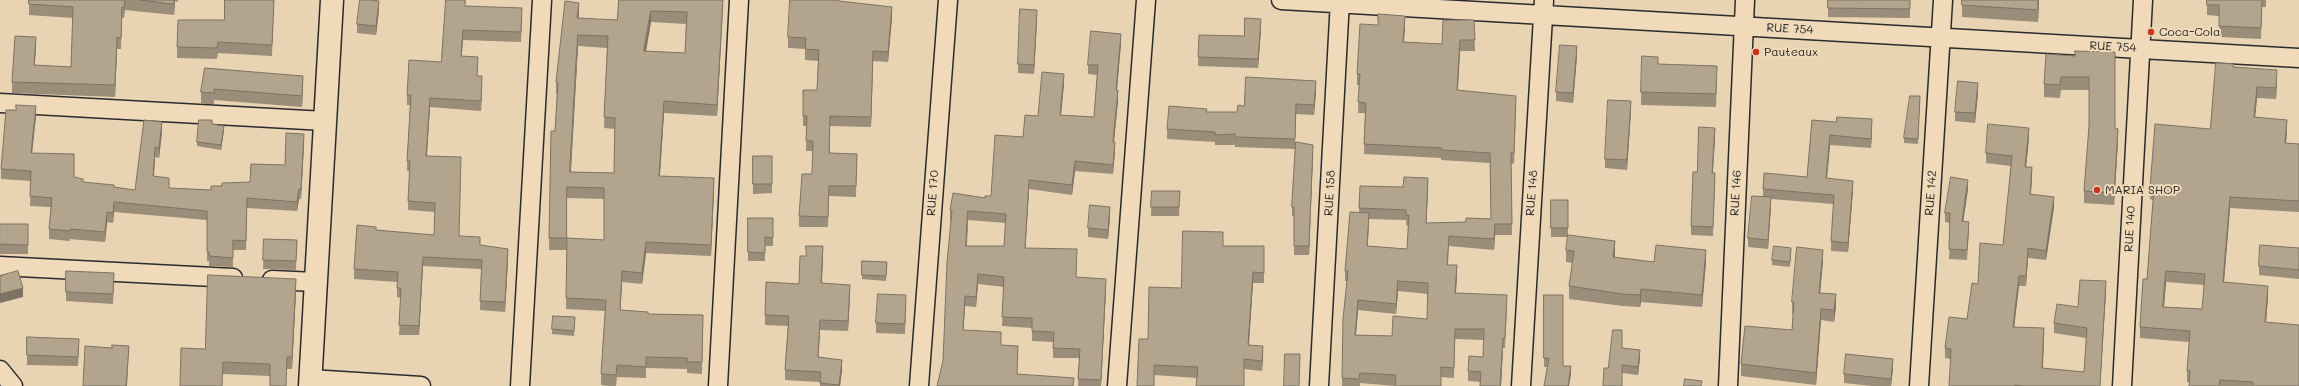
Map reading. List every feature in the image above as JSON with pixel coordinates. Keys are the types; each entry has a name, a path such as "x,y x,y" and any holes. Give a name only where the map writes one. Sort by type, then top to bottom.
{"street":[{"path":"332,0 310,382 421,386"},
{"path":"520,386 542,0"},
{"path":"718,386 739,0"},
{"name":"RUE 170","path":"919,386 948,0"},
{"path":"1117,386 1146,0"},
{"name":"RUE 754","path":"1281,0 1544,7 1744,26 2299,58"},
{"name":"RUE 146","path":"1728,386 1745,0"},
{"name":"RUE 142","path":"1919,386 1943,0"},
{"name":"RUE 140","path":"2122,386 2143,0"},
{"name":"RUE 158","path":"1319,386 1340,2"},
{"name":"RUE 148","path":"1521,386 1544,7"},
{"path":"0,103 325,121"},
{"path":"0,266 316,282"},
{"path":"0,370 13,386"}],"building":[{"path":"29,0 125,0 124,7 122,7 121,38 117,37 115,85 12,82 15,36 36,37 34,65 71,67 73,7 29,4"},
{"path":"140,0 174,0 174,4"},
{"path":"225,0 274,0 272,45 218,42 217,48 177,47 178,20 224,20"},
{"path":"360,0 379,1 376,26 357,24"},
{"path":"446,0 465,0 465,6 522,8 521,32 463,30 461,56 478,57 477,76 482,76 481,101 430,98 426,156 461,157 459,236 480,237 480,245 508,249 505,302 480,301 482,260 423,257 419,326 399,325 401,288 397,288 398,272 354,269 357,225 376,227 376,230 434,235 435,203 408,201 410,161 407,161 411,95 407,95 409,60 441,62"},
{"path":"619,0 723,0 717,105 664,101 659,176 714,178 711,245 646,242 642,273 622,271 620,310 648,312 648,314 703,315 702,362 687,362 687,358 646,357 646,367 617,365 616,375 601,374 606,300 566,298 567,238 549,238 551,131 555,131 558,83 556,82 565,1 579,3 577,18 617,20","holes":["651,11 687,12 685,53 644,51","578,35 608,36 604,117 615,118 614,173 570,172","567,187 604,188 604,240 567,238"]},
{"path":"790,0 839,0 892,7 888,52 873,51 871,117 830,116 829,153 857,154 856,186 829,186 828,217 799,216 802,174 812,174 813,141 806,141 807,116 803,116 803,90 817,90 819,50 805,49 806,38 788,37"},
{"path":"1828,0 1910,0 1910,9 1828,8"},
{"path":"1962,0 2038,0 2038,10 1962,5"},
{"path":"2207,0 2262,0 2261,28 2219,26 2219,5 2207,5"},
{"path":"1020,9 1037,10 1034,65 1018,64"},
{"path":"1378,14 1405,16 1403,42 1442,44 1443,20 1474,20 1475,40 1460,40 1457,90 1516,96 1514,153 1511,153 1512,224 1495,224 1494,239 1449,236 1447,265 1457,265 1455,293 1507,295 1505,338 1503,338 1500,386 1480,386 1481,372 1468,371 1469,356 1483,357 1484,329 1455,329 1454,368 1441,367 1441,386 1395,386 1396,375 1360,373 1359,379 1342,378 1343,319 1348,271 1345,271 1350,212 1369,213 1367,246 1407,249 1409,215 1406,215 1406,210 1359,208 1360,186 1403,187 1404,177 1428,178 1426,223 1466,222 1466,218 1491,219 1490,153 1441,150 1442,148 1364,144 1366,103 1358,102 1360,74 1357,74 1360,24 1378,25","holes":["1398,281 1428,283 1427,319 1393,316 1392,336 1355,335 1358,300 1396,304"]},
{"path":"1245,18 1261,19 1258,59 1198,57 1199,35 1244,36"},
{"path":"1091,31 1121,34 1116,90 1118,90 1113,142 1115,142 1113,165 1075,161 1072,185 1029,180 1025,248 1077,249 1076,277 1106,279 1101,380 1078,379 1080,349 1053,348 1054,332 1032,331 1032,318 1002,317 1004,277 978,274 976,297 965,296 963,330 1001,332 1001,345 1018,346 1017,374 1074,378 1073,386 937,386 943,361 947,262 952,211 950,210 953,193 985,198 985,196 991,196 995,135 1023,137 1025,115 1038,116 1042,72 1064,74 1060,115 1094,117 1098,65 1088,65","holes":["968,211 1006,214 1004,246 966,246"]},
{"path":"1560,45 1577,46 1573,93 1556,92"},
{"path":"2075,51 2115,52 2115,128 2118,129 2114,193 2084,191 2089,126 2089,77 2061,77 2060,85 2044,84 2046,54 2075,56"},
{"path":"1642,56 1658,57 1658,64 1717,66 1716,94 1641,92"},
{"path":"2216,63 2234,64 2233,67 2277,70 2276,88 2257,87 2254,117 2287,120 2285,143 2299,144 2299,201 2230,197 2223,282 2268,286 2265,322 2299,325 2299,386 2253,386 2253,382 2220,380 2219,386 2189,386 2190,371 2187,371 2190,331 2140,327 2143,279 2147,279 2154,188 2150,188 2155,124 2210,129","holes":["2166,271 2205,274 2202,309 2163,307"]},
{"path":"205,68 303,76 302,96 214,89 214,93 201,92"},
{"path":"1246,77 1316,81 1314,105 1296,104 1295,139 1235,137 1235,134 1215,135 1215,132 1167,129 1169,106 1207,109 1206,112 1237,112 1238,105 1244,106"},
{"path":"1958,81 1978,83 1975,113 1955,112"},
{"path":"1910,96 1920,96 1918,139 1904,138"},
{"path":"1608,100 1631,101 1627,160 1605,159"},
{"path":"16,105 36,106 31,153 74,154 74,177 83,179 83,182 114,185 114,187 135,190 144,120 162,122 159,148 155,147 153,176 169,178 169,188 211,190 211,186 222,186 222,183 250,182 251,164 285,165 286,133 304,134 301,189 299,189 297,202 247,198 246,241 233,240 233,258 209,256 209,252 207,252 207,211 114,202 113,213 107,212 105,232 49,229 52,198 30,196 31,171 1,169 6,110 16,110"},
{"path":"1837,117 1872,119 1871,139 1830,135 1826,178 1853,181 1848,243 1831,241 1834,195 1763,189 1764,173 1807,177 1812,120 1836,122"},
{"path":"199,120 212,120 212,124 224,126 221,145 197,142"},
{"path":"1988,124 2029,128 2025,167 2032,167 2030,194 2054,197 2046,251 2028,248 2026,276 2019,276 2013,327 2044,328 2042,368 2084,372 2087,328 2054,323 2057,304 2078,307 2080,280 2106,281 2100,386 1949,386 1951,349 1945,348 1949,317 1967,319 1972,283 1978,284 1980,243 2003,245 2012,156 1986,153"},
{"path":"1699,127 1715,128 1712,173 1715,173 1713,227 1691,226 1693,172 1697,172"},
{"path":"1296,142 1313,145 1309,246 1294,246 1294,207 1292,207"},
{"path":"753,156 772,156 772,184 753,184"},
{"path":"1951,177 1968,180 1962,221 1969,222 1967,250 1949,249 1950,213 1945,213"},
{"path":"1152,191 1180,191 1179,207 1151,207"},
{"path":"1752,196 1771,197 1768,240 1748,238"},
{"path":"1551,200 1568,200 1568,228 1551,228"},
{"path":"1090,205 1110,207 1108,230 1088,228"},
{"path":"748,218 773,218 773,238 765,237 765,253 748,252"},
{"path":"0,224 28,224 28,245 0,244"},
{"path":"1183,231 1223,232 1223,246 1264,246 1264,273 1253,272 1248,345 1263,346 1262,361 1244,359 1244,386 1196,386 1198,367 1154,365 1154,386 1137,386 1139,339 1148,339 1149,287 1181,288"},
{"path":"1568,235 1615,241 1613,257 1654,262 1656,245 1706,250 1702,295 1641,289 1640,295 1623,294 1569,286 1574,251 1566,250"},
{"path":"264,239 297,240 296,261 263,260"},
{"path":"2260,245 2299,248 2299,270 2259,266"},
{"path":"806,246 823,246 821,283 850,285 848,321 820,320 818,357 842,360 839,385 820,383 821,372 785,370 789,316 765,315 766,282 799,284 800,256 806,256"},
{"path":"1774,246 1791,248 1790,262 1772,260"},
{"path":"1797,247 1823,250 1819,293 1836,294 1834,310 1821,309 1816,373 1741,364 1745,326 1792,330 1794,302 1792,302"},
{"path":"862,261 887,262 886,276 862,275"},
{"path":"18,271 23,288 0,294 0,276"},
{"path":"66,271 114,273 113,294 66,292"},
{"path":"208,275 296,279 292,357 287,357 286,386 270,386 270,364 223,362 222,386 180,386 181,348 205,349"},
{"path":"878,294 906,295 905,324 876,323"},
{"path":"1544,295 1563,295 1563,366 1571,366 1568,386 1544,386 1549,358 1544,358"},
{"path":"553,316 575,317 574,331 552,329"},
{"path":"1613,330 1622,330 1622,348 1640,350 1638,367 1622,365 1622,386 1603,386 1604,368 1608,368"},
{"path":"27,337 79,339 78,357 27,355"},
{"path":"112,345 129,346 126,386 83,386 85,346 112,348"},
{"path":"1285,354 1300,354 1299,386 1284,386"},
{"path":"1846,354 1893,359 1891,379 1844,374"},
{"path":"1685,379 1702,381 1701,386 1684,386"}],"place":[{"name":"Coca-Cola","path":"2151,32"},
{"name":"Pauteaux","path":"1756,52"},
{"name":"MARIA SHOP","path":"2097,190"}]}
